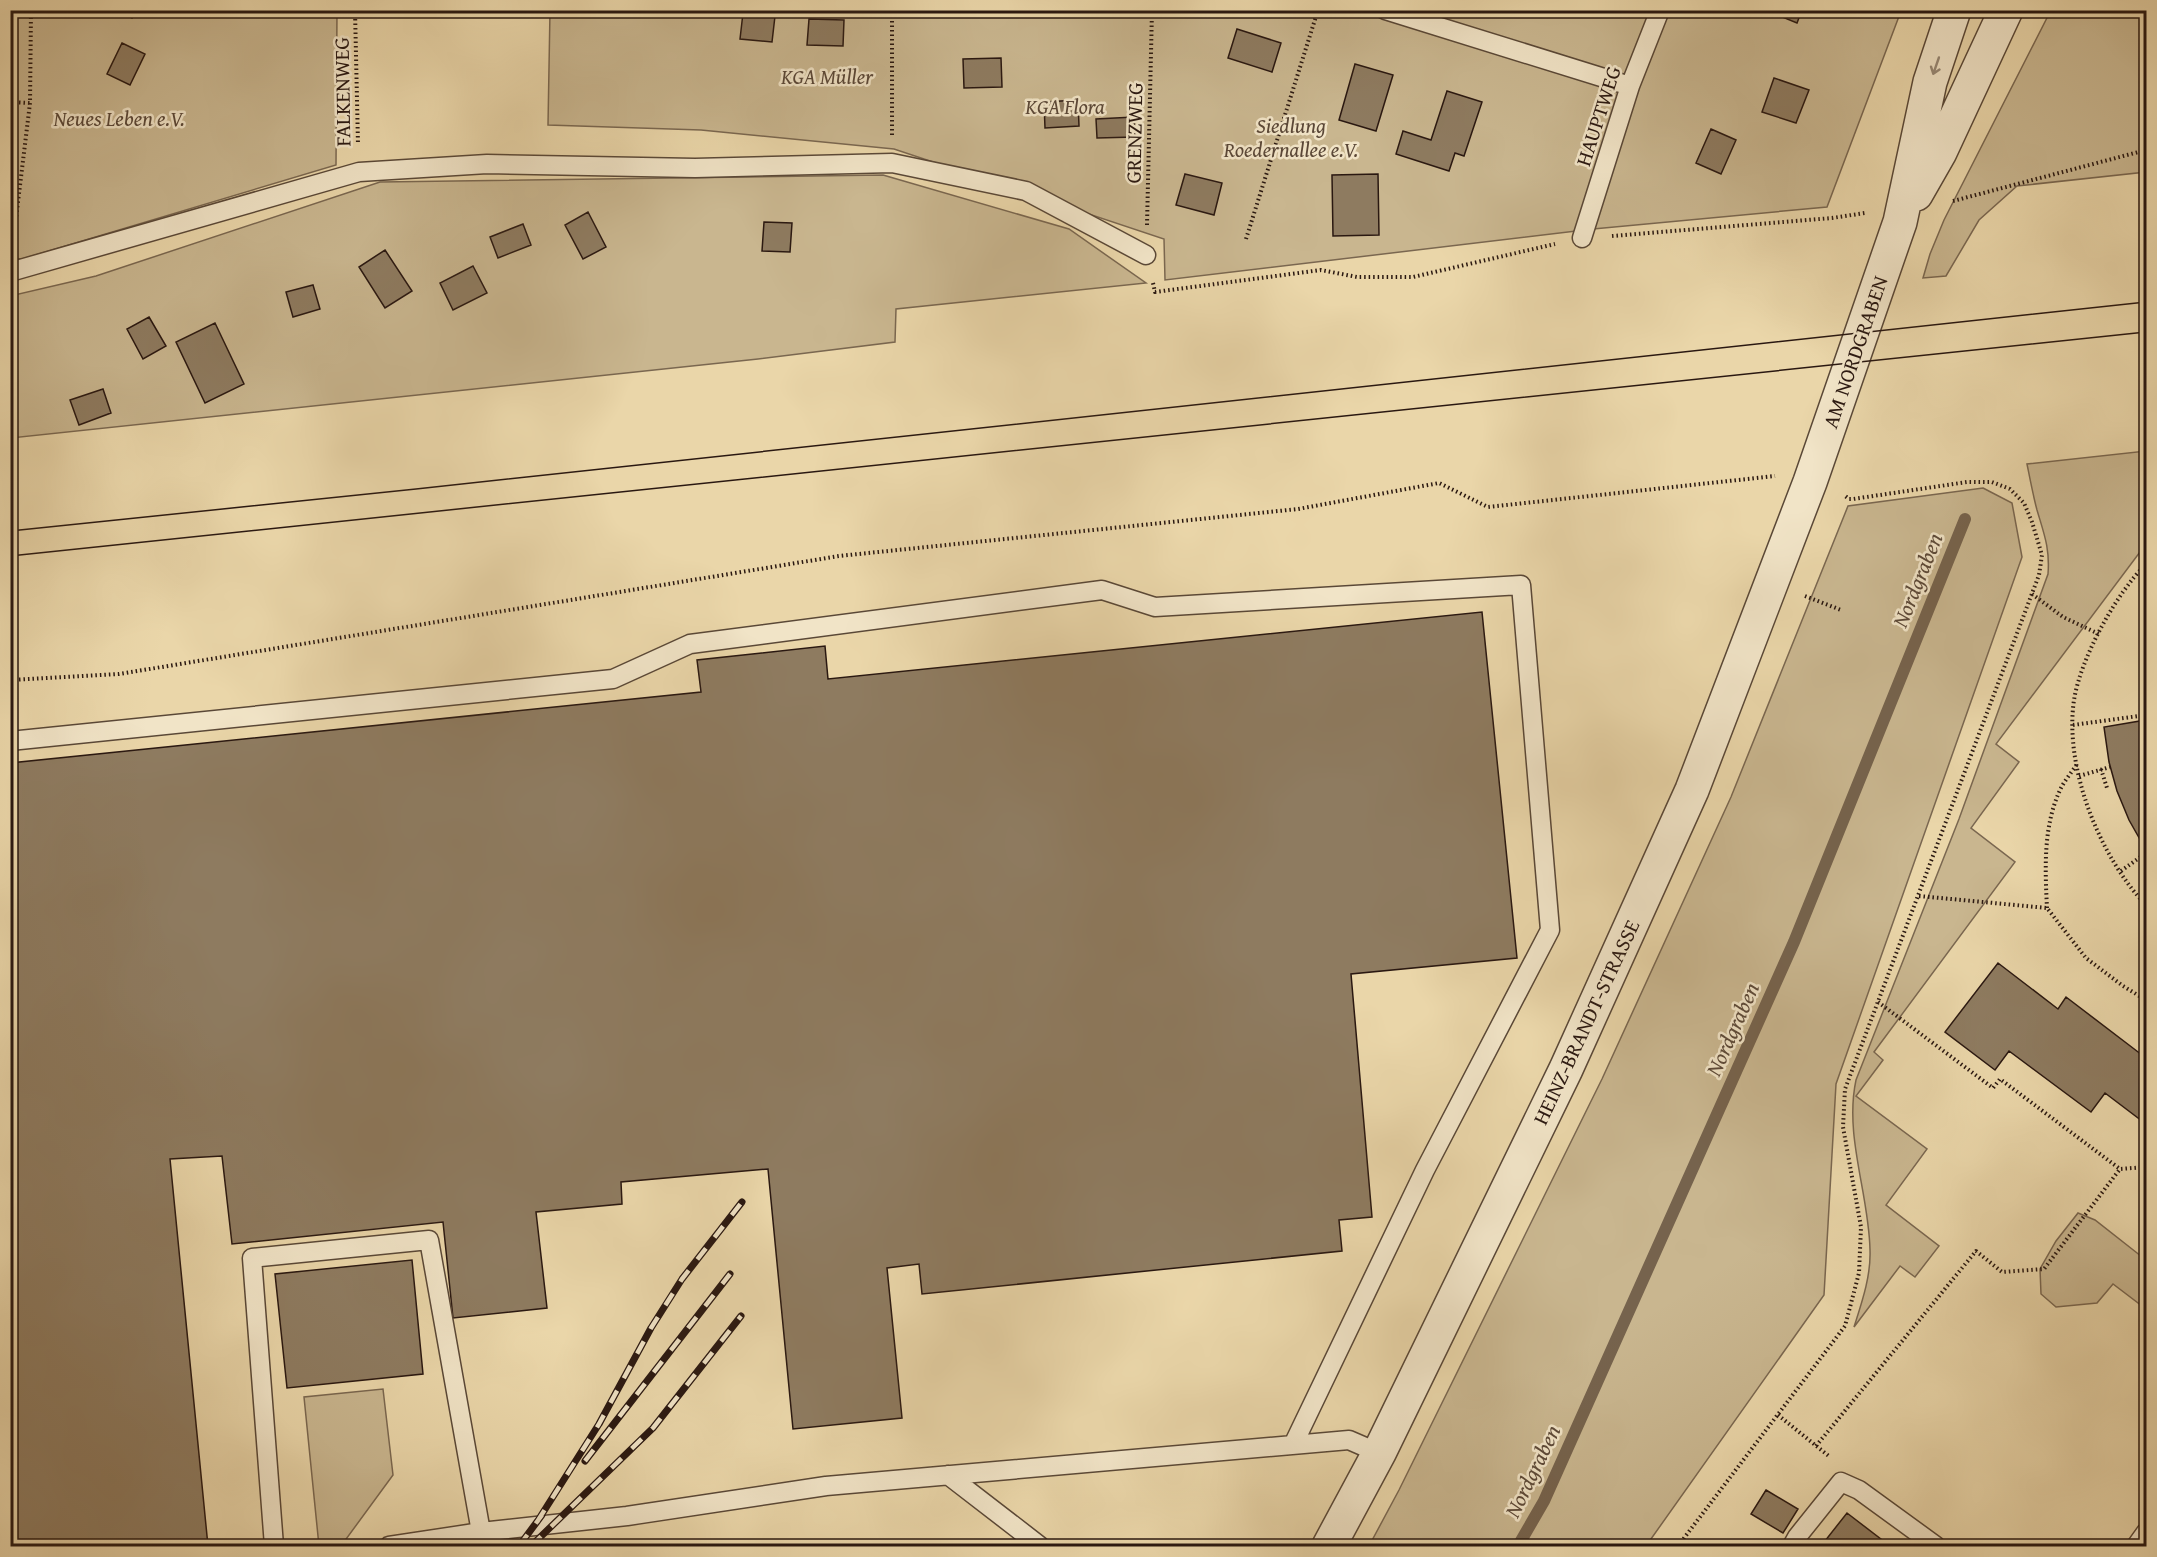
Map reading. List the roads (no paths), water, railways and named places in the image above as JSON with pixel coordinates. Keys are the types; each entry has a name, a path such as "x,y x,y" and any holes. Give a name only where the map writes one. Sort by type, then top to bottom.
{"street":[{"name":"AM NORDGRABEN","path":"1825,486 1900,222 1930,82 1954,10"},
{"name":"AM NORDGRABEN","path":"1900,222 1940,152 2006,10"},
{"name":"HEINZ-BRANDT-STRASSE","path":"1329,1546 1379,1453 1566,1069 1692,790 1825,486"}],"lane":[{"path":"1385,10 1630,86"},
{"name":"HAUPTWEG","path":"1582,238 1630,86 1660,10"},
{"path":"10,272 358,172 487,164 695,168 892,163 1026,191 1146,255"},
{"path":"10,741 613,679 690,644 1102,590 1155,608 1521,585 1550,930 1425,1170 1293,1445"},
{"path":"274,1546 252,1258 429,1240 482,1539"},
{"path":"389,1546 482,1539 826,1486 1349,1440 1379,1453"},
{"path":"948,1475 1040,1546"},
{"path":"1792,1546 1841,1482 1859,1490 1936,1546"},
{"path":"2136,1546 2146,1532"}],"waterway":[{"name":"Nordgraben","path":"1518,1546 1544,1501 1794,942 1965,519"}],"tram line":[{"path":"10,531 2146,302"},
{"path":"10,556 2146,332"}],"railway":[{"path":"537,1522 599,1424 651,1328 682,1279 742,1202"},
{"path":"585,1461 730,1274"},
{"path":"531,1546 653,1428 741,1316"},
{"path":"519,1546 542,1515"}],"park label":[{"name":"KGA Müller","path":"827,76"},
{"name":"KGA Flora","path":"1065,106"},
{"name":"Neues Leben e.V.","path":"119,118"},
{"name":"Siedlung Roedernallee e.V.","path":"1291,137"}]}
